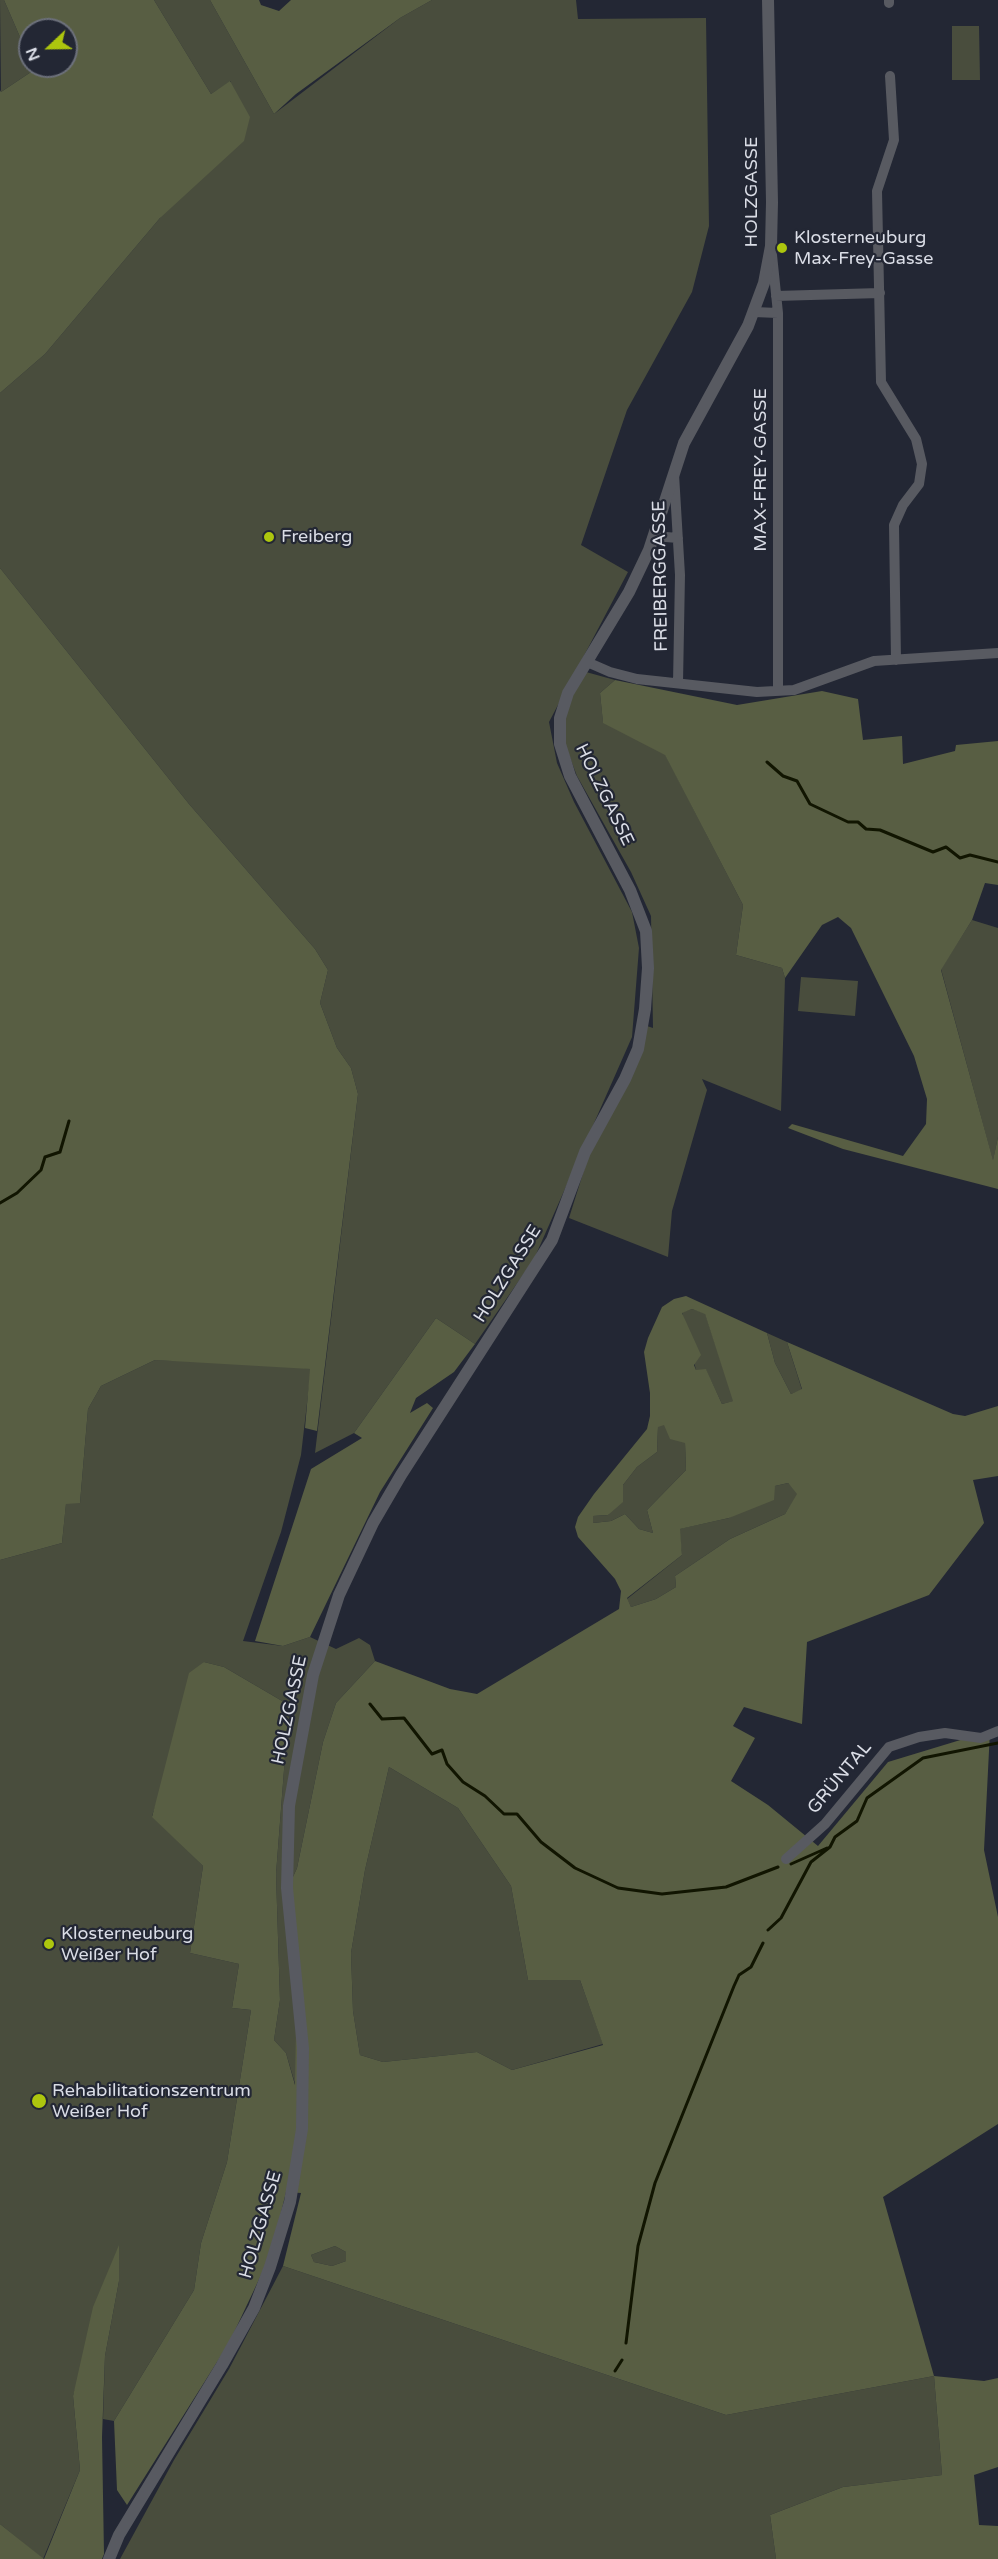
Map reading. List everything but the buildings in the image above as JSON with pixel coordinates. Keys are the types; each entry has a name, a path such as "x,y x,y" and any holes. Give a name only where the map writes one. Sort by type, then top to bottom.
{"street":[{"name":"HOLZGASSE","path":"109,2559 118,2535 222,2365 254,2308 270,2268 290,2202 302,2129 303,2048 287,1888 289,1806 313,1675 339,1595 373,1523 400,1475 552,1240 580,1163 625,1079 642,1032 648,968 646,931 630,890 570,776 560,744 563,706 629,592 654,536 684,443 754,312 771,248 768,0"},
{"path":"890,76 894,140 877,191 881,382 916,439 922,464 919,484 903,505 894,525 896,660"},
{"name":"MAX-FREY-GASSE","path":"771,248 778,313 778,691"},
{"path":"776,296 880,293"},
{"path":"754,312 778,313"},
{"name":"FREIBERGGASSE","path":"674,469 678,538 678,683"},
{"path":"654,536 678,538"},
{"path":"587,662 624,676 729,690 778,691 807,686 859,665 998,653"},
{"name":"GRÜNTAL","path":"786,1859 825,1824 889,1746 919,1737 945,1733 981,1738 998,1731"}],"green space":[{"path":"0,0 4,0 18,32 18,78 22,78 1,92"},
{"path":"4,0 154,0 211,94 230,81 250,117 244,141 160,218 45,354 0,393 0,90 1,92 22,78 78,78 78,18 18,18 18,32"},
{"path":"154,0 210,0 274,114 400,18 432,0 576,0 578,19 706,18 709,226 692,292 627,410 581,545 628,572 549,722 557,763 574,802 632,912 639,948 632,1037 534,1259 475,1344 436,1318 354,1433 315,1453 358,1094 351,1068 337,1048 320,1003 328,970 315,949 189,804 0,568 0,393 45,354 160,218 231,81 211,94"},
{"path":"210,0 259,0 261,5 279,11 291,0 432,0 400,18 296,94 274,114"},
{"path":"952,26 979,26 980,80 952,80"},
{"path":"0,568 189,804 315,949 328,970 320,1003 337,1048 351,1068 358,1094 317,1431 305,1428 310,1369 155,1360 101,1386 88,1409 80,1503 66,1504 62,1543 0,1560"},
{"path":"586,672 615,680 600,693 603,722 665,754 743,905 736,955 782,968 785,978 781,1111 702,1079 707,1090 672,1211 668,1257 569,1218 590,1151 647,1026 653,1028 651,916 631,872 577,776 564,742 564,720 570,700"},
{"path":"615,680 737,705 822,691 858,699 863,740 902,736 903,764 955,751 956,745 998,741 998,885 985,883 972,920 941,970 993,1160 998,1137 998,1189 843,1149 788,1128 792,1124 903,1156 926,1124 927,1099 914,1056 851,928 838,917 822,925 785,978 782,968 736,955 743,905 665,755 603,723 600,693"},
{"path":"972,920 998,928 998,1137 993,1161 941,969"},
{"path":"801,977 858,981 855,1016 798,1011"},
{"path":"686,1296 767,1333 775,1363 791,1394 802,1389 787,1342 953,1414 965,1416 998,1406 998,1476 973,1480 984,1523 929,1595 807,1642 802,1724 744,1707 733,1726 755,1738 731,1781 768,1805 818,1846 888,1762 990,1731 984,1850 998,1917 998,2124 883,2197 934,2376 726,2415 283,2266 301,2193 286,2192 271,2254 229,2343 127,2505 117,2490 114,2421 194,2290 201,2243 227,2162 251,2010 232,2008 239,1964 190,1953 203,1866 152,1817 189,1673 204,1662 224,1667 289,1705 276,1874 280,2000 274,2040 286,2053 295,2085 296,2028 283,1899 297,1868 323,1742 336,1703 375,1661 450,1689 477,1694 619,1609 621,1591 615,1579 578,1537 575,1527 578,1517 594,1494 647,1429 650,1416 650,1393 644,1352 662,1307 674,1299","holes":["692,1309 705,1314 733,1401 722,1404 706,1369 696,1370 694,1365 701,1355 682,1313","664,1425 670,1439 685,1443 686,1470 647,1510 653,1533 639,1529 625,1514 611,1521 593,1523 593,1516 608,1515 623,1502 623,1485 637,1467 657,1452 658,1427","788,1483 797,1494 785,1514 730,1539 675,1576 676,1587 656,1599 631,1607 627,1598 682,1555 680,1529 729,1518 774,1500 775,1486","389,1767 458,1808 511,1886 528,1980 580,1980 603,2045 512,2070 477,2052 383,2062 360,2055 353,2011 351,1953 365,1870","335,2246 346,2252 346,2261 332,2266 314,2262 311,2255"]},
{"path":"692,1309 705,1313 734,1401 722,1404 706,1370 696,1370 682,1312"},
{"path":"436,1318 475,1344 454,1372 416,1398 410,1413 427,1403 433,1408 380,1492 310,1637 283,1646 255,1641 311,1469 362,1438 354,1433"},
{"path":"767,1333 787,1342 802,1390 791,1394 775,1363"},
{"path":"155,1360 276,1364 311,1369 301,1455 281,1532 243,1641 283,1646 310,1637 336,1649 359,1638 370,1645 375,1661 336,1703 323,1742 297,1868 283,1899 296,2028 296,2087 286,2053 274,2040 280,2000 276,1874 289,1705 224,1667 204,1662 152,1816 203,1866 190,1953 239,1964 232,2008 251,2010 227,2162 201,2243 194,2290 114,2421 103,2419 105,2356 119,2281 119,2247 73,2396 80,2470 43,2559 0,2524 0,1560 62,1543 66,1503 80,1503 88,1409 101,1386"},
{"path":"664,1424 685,1442 686,1470 647,1510 653,1533 639,1529 625,1514 611,1521 593,1523 593,1516 608,1515 622,1495 623,1485 637,1467 657,1452 658,1426"},
{"path":"788,1483 798,1494 785,1514 730,1539 675,1576 676,1587 656,1599 631,1607 627,1599 682,1555 679,1529 729,1518 775,1486"},
{"path":"389,1767 458,1808 511,1886 528,1980 580,1980 603,2044 512,2070 477,2052 383,2062 360,2055 353,2011 351,1953 365,1870"},
{"path":"119,2245 119,2281 105,2356 102,2437 104,2554 102,2559 44,2559 80,2470 73,2396 93,2307"},
{"path":"335,2246 346,2252 346,2261 332,2266 314,2262 311,2255"},
{"path":"283,2266 726,2415 934,2376 942,2475 843,2487 770,2515 776,2559 120,2559 174,2460 229,2369"},
{"path":"934,2376 984,2381 998,2378 998,2467 974,2475 979,2525 998,2526 998,2559 776,2559 770,2515 843,2487 942,2475"},
{"path":"0,2524 44,2559 0,2559"}],"waterway":[{"path":"767,762 783,776 797,781 810,804 848,822 858,822 866,829 880,830 933,852 946,847 960,858 970,855 998,862"},
{"path":"0,1203 17,1193 41,1170 45,1157 60,1152 69,1121"},
{"path":"370,1704 382,1719 404,1718 432,1754 442,1750 447,1764 463,1782 485,1796 504,1814 517,1814 541,1842 575,1868 618,1888 662,1894 726,1887 778,1867"},
{"path":"768,1930 781,1918 811,1862 830,1847 835,1837 857,1821 867,1798 923,1758 998,1743"},
{"path":"791,1864 827,1848"},
{"path":"626,2343 638,2246 655,2183 734,1986 739,1975 751,1967 763,1943"},
{"path":"615,2371 622,2360"}],"place":[{"name":"Klosterneuburg Max-Frey-Gasse","path":"782,248"},
{"name":"Freiberg","path":"269,537"},
{"name":"Klosterneuburg Weißer Hof","path":"49,1944"},
{"name":"Rehabilitationszentrum Weißer Hof","path":"39,2101"}]}
